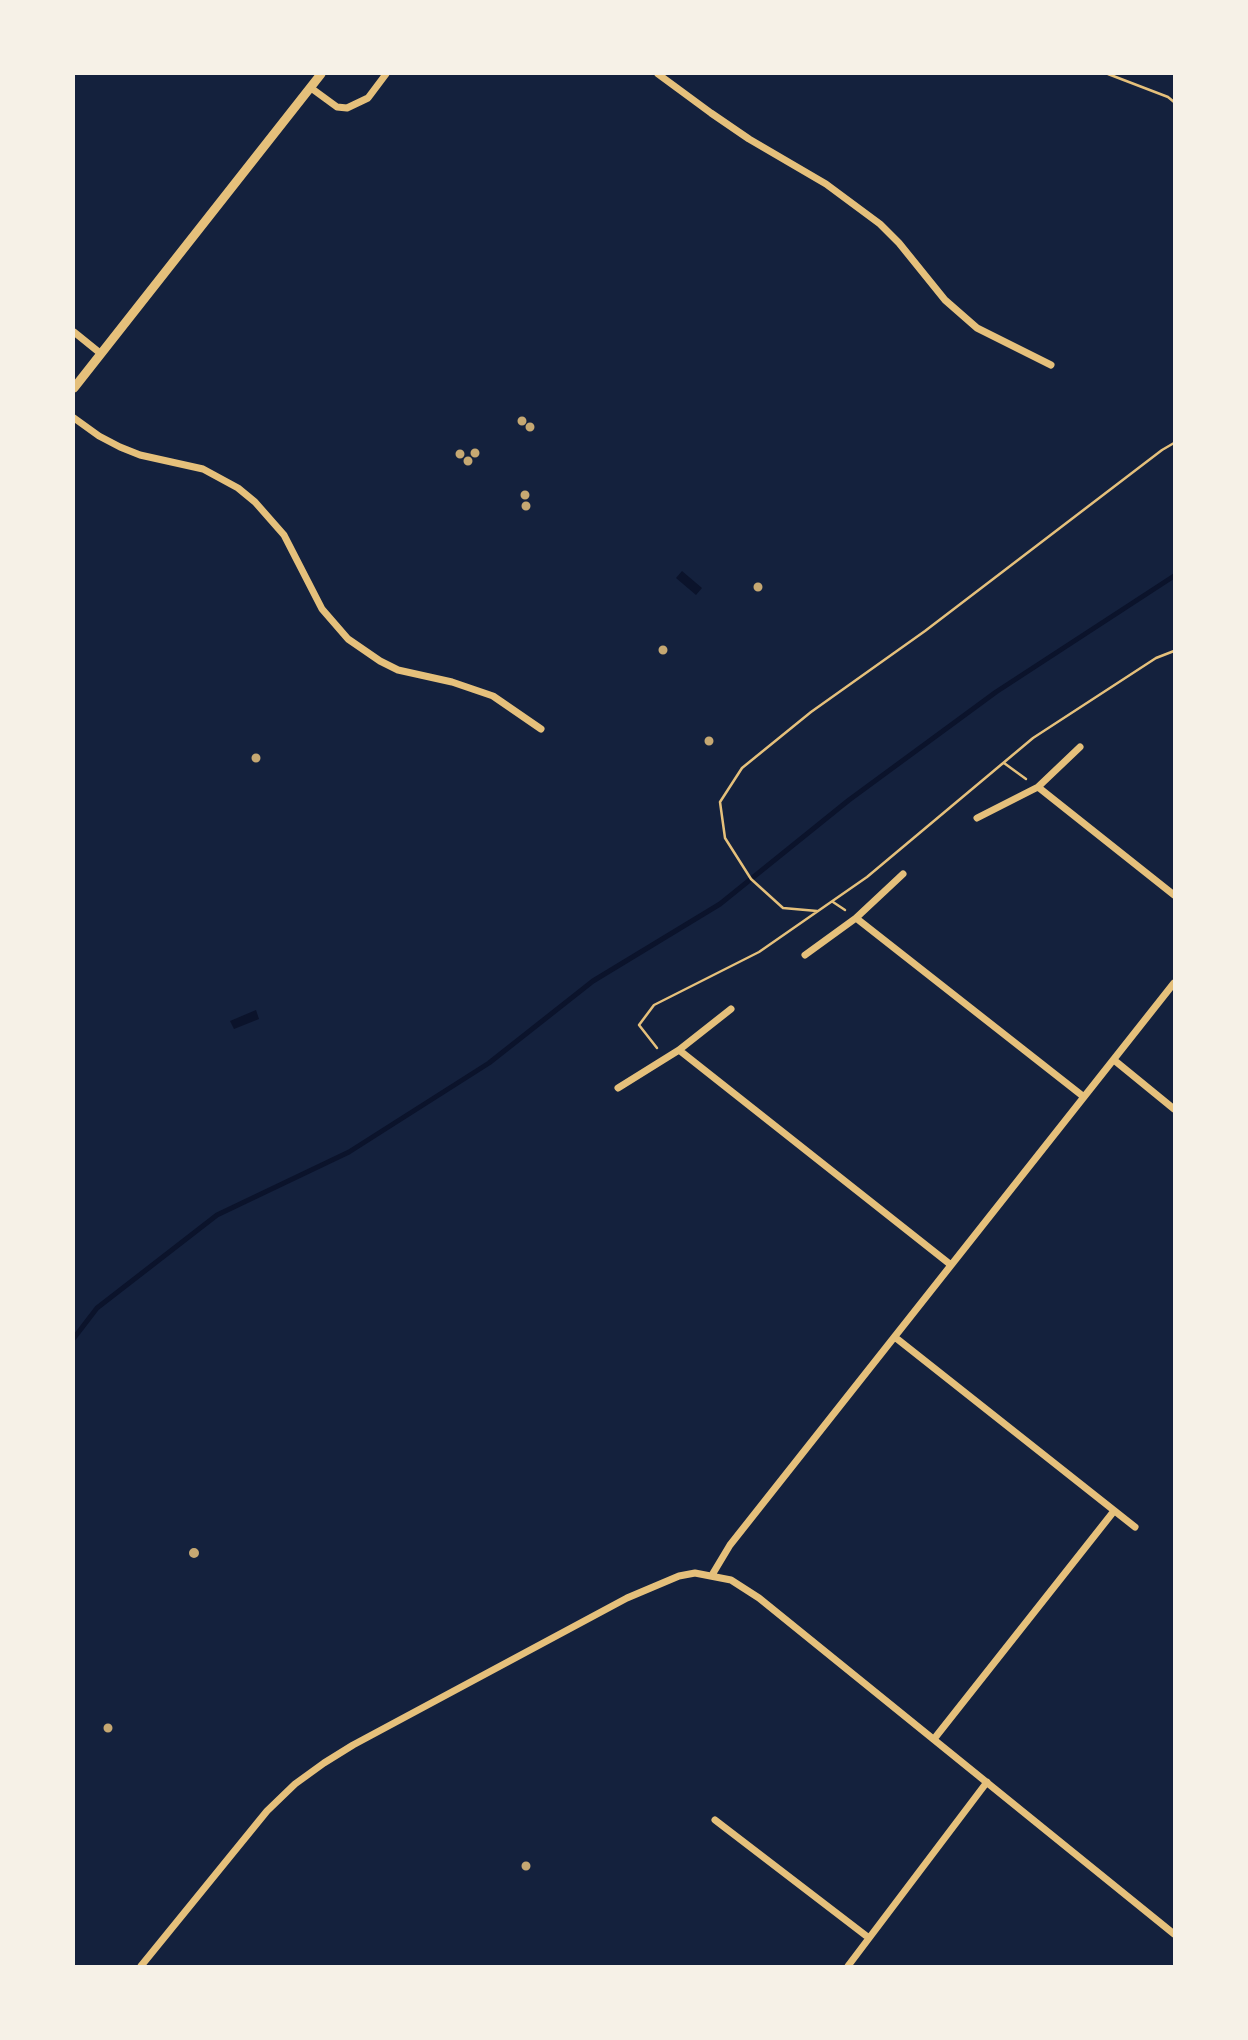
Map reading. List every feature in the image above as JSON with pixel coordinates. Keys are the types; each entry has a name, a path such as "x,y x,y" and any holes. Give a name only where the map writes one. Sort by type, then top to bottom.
{"street":[{"path":"74,388 321,74"},
{"path":"311,89 337,107 348,108 368,98 386,74"},
{"path":"658,74 721,120 826,184 880,224 945,300 977,328 1051,365"},
{"path":"74,332 100,353"},
{"path":"74,418 120,447 140,455 202,469 238,488 271,518 284,535 322,609 348,639 380,661 398,670 452,682 492,696 541,729"},
{"path":"977,818 1038,787 1080,747"},
{"path":"1038,787 1174,895"},
{"path":"805,955 856,918 903,874"},
{"path":"856,918 1084,1097"},
{"path":"712,1575 730,1545 1174,983"},
{"path":"618,1088 679,1050 731,1009"},
{"path":"679,1050 951,1265"},
{"path":"1114,1060 1174,1109"},
{"path":"895,1338 1135,1527"},
{"path":"934,1739 1114,1511"},
{"path":"141,1966 267,1811 295,1784 324,1763 365,1738 627,1598 679,1576 695,1573 731,1580 759,1598 1174,1934"},
{"path":"848,1966 987,1782"},
{"path":"715,1820 869,1938"}],"path":[{"path":"1108,74 1168,97 1174,102"},
{"path":"817,911 783,908 751,879 725,838 720,802 741,768 811,712 925,631 1174,443"},
{"path":"665,1059 639,1025 654,1005 759,952 867,877 1044,731 1156,658 1174,651"},
{"path":"1004,762 1038,787"},
{"path":"832,901 856,918"}],"water":[{"path":"682,571 702,588 696,595 676,578"},
{"path":"256,1010 259,1019 234,1029 230,1021"}],"building":[{"path":"522,417 526,421 522,425 518,421"},
{"path":"530,423 534,427 530,431 526,427"},
{"path":"475,449 479,453 475,457 471,453"},
{"path":"460,450 464,454 460,458 456,454"},
{"path":"468,457 472,461 468,465 464,461"},
{"path":"525,491 529,495 525,499 521,495"},
{"path":"526,502 530,506 526,510 522,506"},
{"path":"758,583 762,587 758,591 754,587"},
{"path":"663,646 667,650 663,654 659,650"},
{"path":"709,737 713,741 709,745 705,741"},
{"path":"256,754 260,758 256,762 252,758"},
{"path":"194,1548 199,1553 194,1558 189,1553"},
{"path":"108,1724 112,1728 108,1732 104,1728"},
{"path":"526,1862 530,1866 526,1870 522,1866"}],"waterway":[{"path":"74,1338 97,1308 217,1215 349,1152 489,1063 593,981 720,904 849,800 996,692 1174,576"}]}
